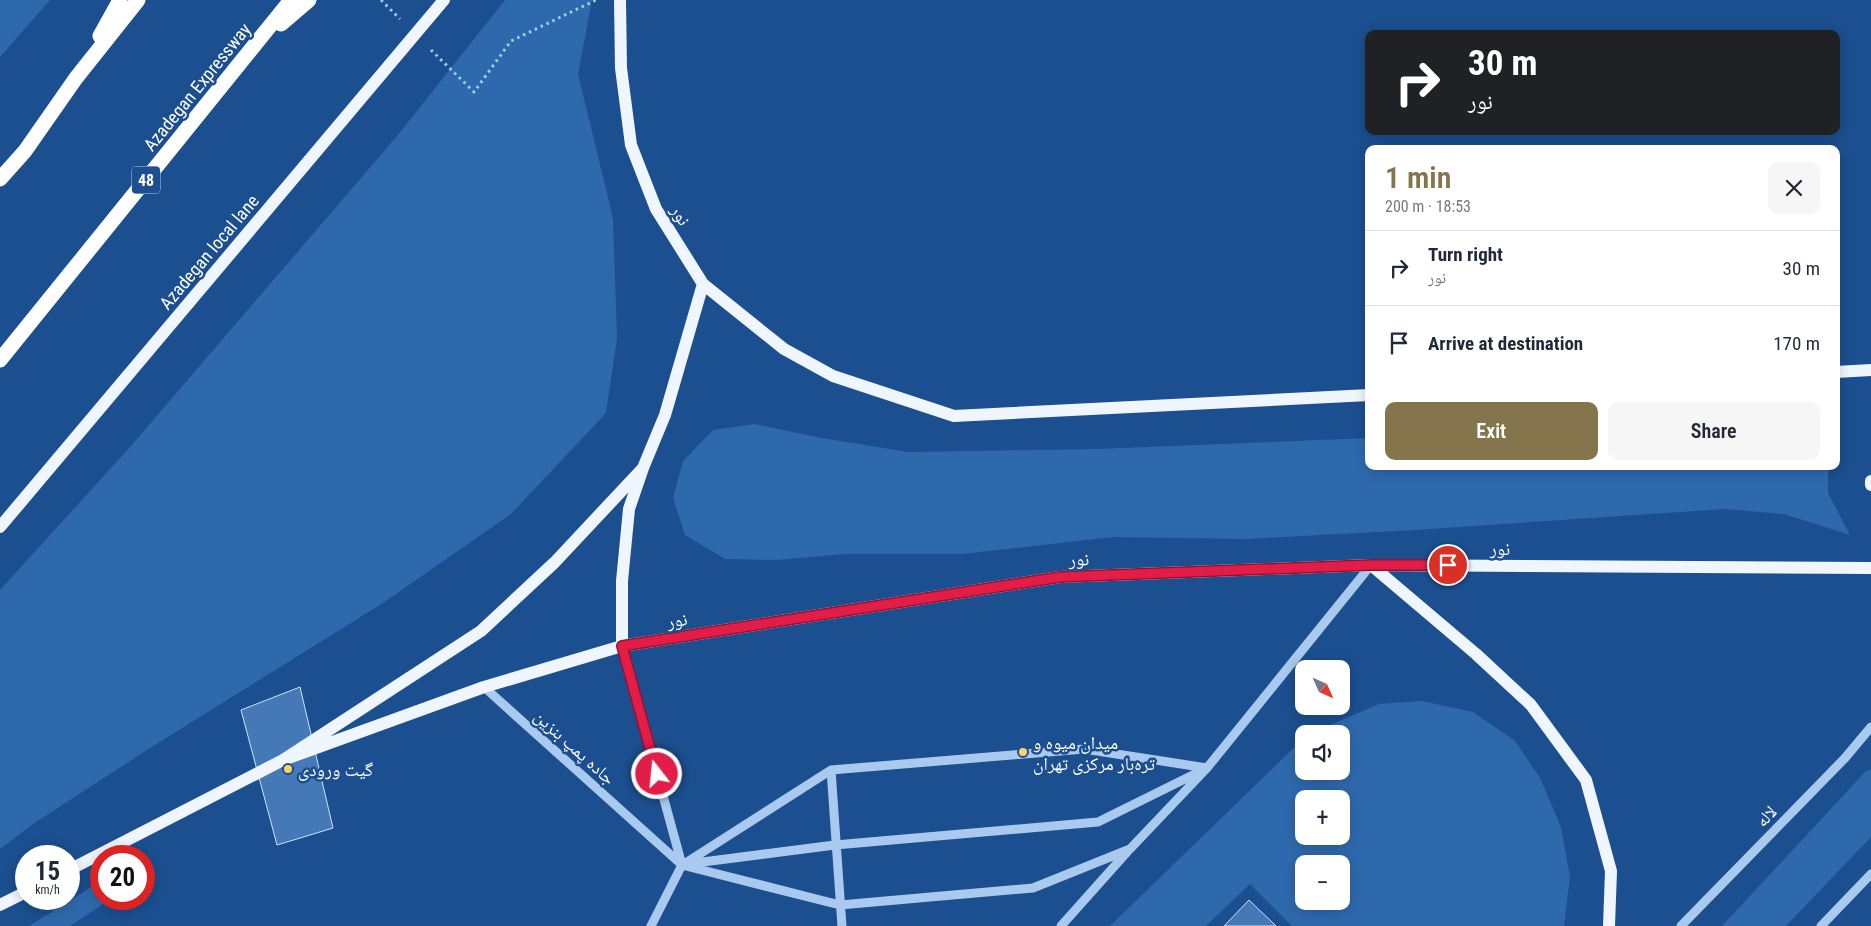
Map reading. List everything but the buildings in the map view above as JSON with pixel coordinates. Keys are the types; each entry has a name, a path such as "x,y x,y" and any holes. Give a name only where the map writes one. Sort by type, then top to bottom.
{"highway":[{"path":"76,78 120,0"},
{"path":"0,179 25,150 76,78 138,0"},
{"name":"Azadegan Expressway","path":"0,360 291,0"},
{"path":"254,48 308,0"}],"main road":[{"name":"Azadegan local lane","path":"0,526 444,0"},
{"name":"نور","path":"620,0 621,68 631,145 656,209 703,284 784,349 825,371 842,379 954,416 1365,395"},
{"path":"622,646 622,581 630,509 643,468 664,415 703,284"},
{"path":"1840,372 1871,370"},
{"path":"80,864 283,760 480,631 555,562 643,468"},
{"name":"نور","path":"283,760 484,687 622,646 1060,577 1371,565 1871,568"},
{"path":"1371,565 1476,654 1532,705 1586,780 1611,871 1609,926"},
{"path":"0,905 15,898"}],"street":[{"path":"0,173 25,150"},
{"path":"1061,926 1130,849 1207,768 1371,565"},
{"path":"622,646 682,865"},
{"name":"جاده پمپ بنزین","path":"484,687 682,865"},
{"name":"لاله","path":"1681,926 1845,758 1871,727"},
{"path":"651,926 682,865 831,770 1084,749 1207,768"},
{"path":"682,865 835,845 1098,822 1207,768"},
{"path":"831,770 842,926"},
{"path":"682,865 840,905 1033,888 1130,849"},
{"path":"1821,926 1871,874"}],"path":[{"path":"474,92 511,41 596,0"}],"shaded area":[{"path":"0,0 50,0 0,57"},
{"path":"505,0 592,0 578,74 613,218 617,338 606,413 511,514 383,603 147,750 33,824 0,849 0,590 130,447 397,136"},
{"path":"755,424 816,437 908,452 1097,449 1365,438 1365,470 1828,470 1828,493 1850,535 1784,514 1725,509 1415,530 1246,539 1113,537 963,554 845,554 776,560 725,559 685,535 673,498 683,461 713,430"},
{"path":"1422,701 1473,712 1515,741 1540,778 1561,827 1570,877 1564,926 1292,926 1250,884 1206,926 1110,926 1295,747 1295,780 1350,780 1350,725 1330,725 1379,704"},
{"path":"1871,769 1871,837 1786,926 1722,926 1865,772"},
{"path":"90,888 90,910 94,910 70,926 29,926 55,910 80,910 80,894"}],"place":[{"name":"میدان میوه و تره‌بار مرکزی تهران","path":"1023,752"},
{"name":"گیت ورودی","path":"288,769"}],"route":[{"path":"657,774 622,646 1060,577 1371,565 1448,565"}]}
